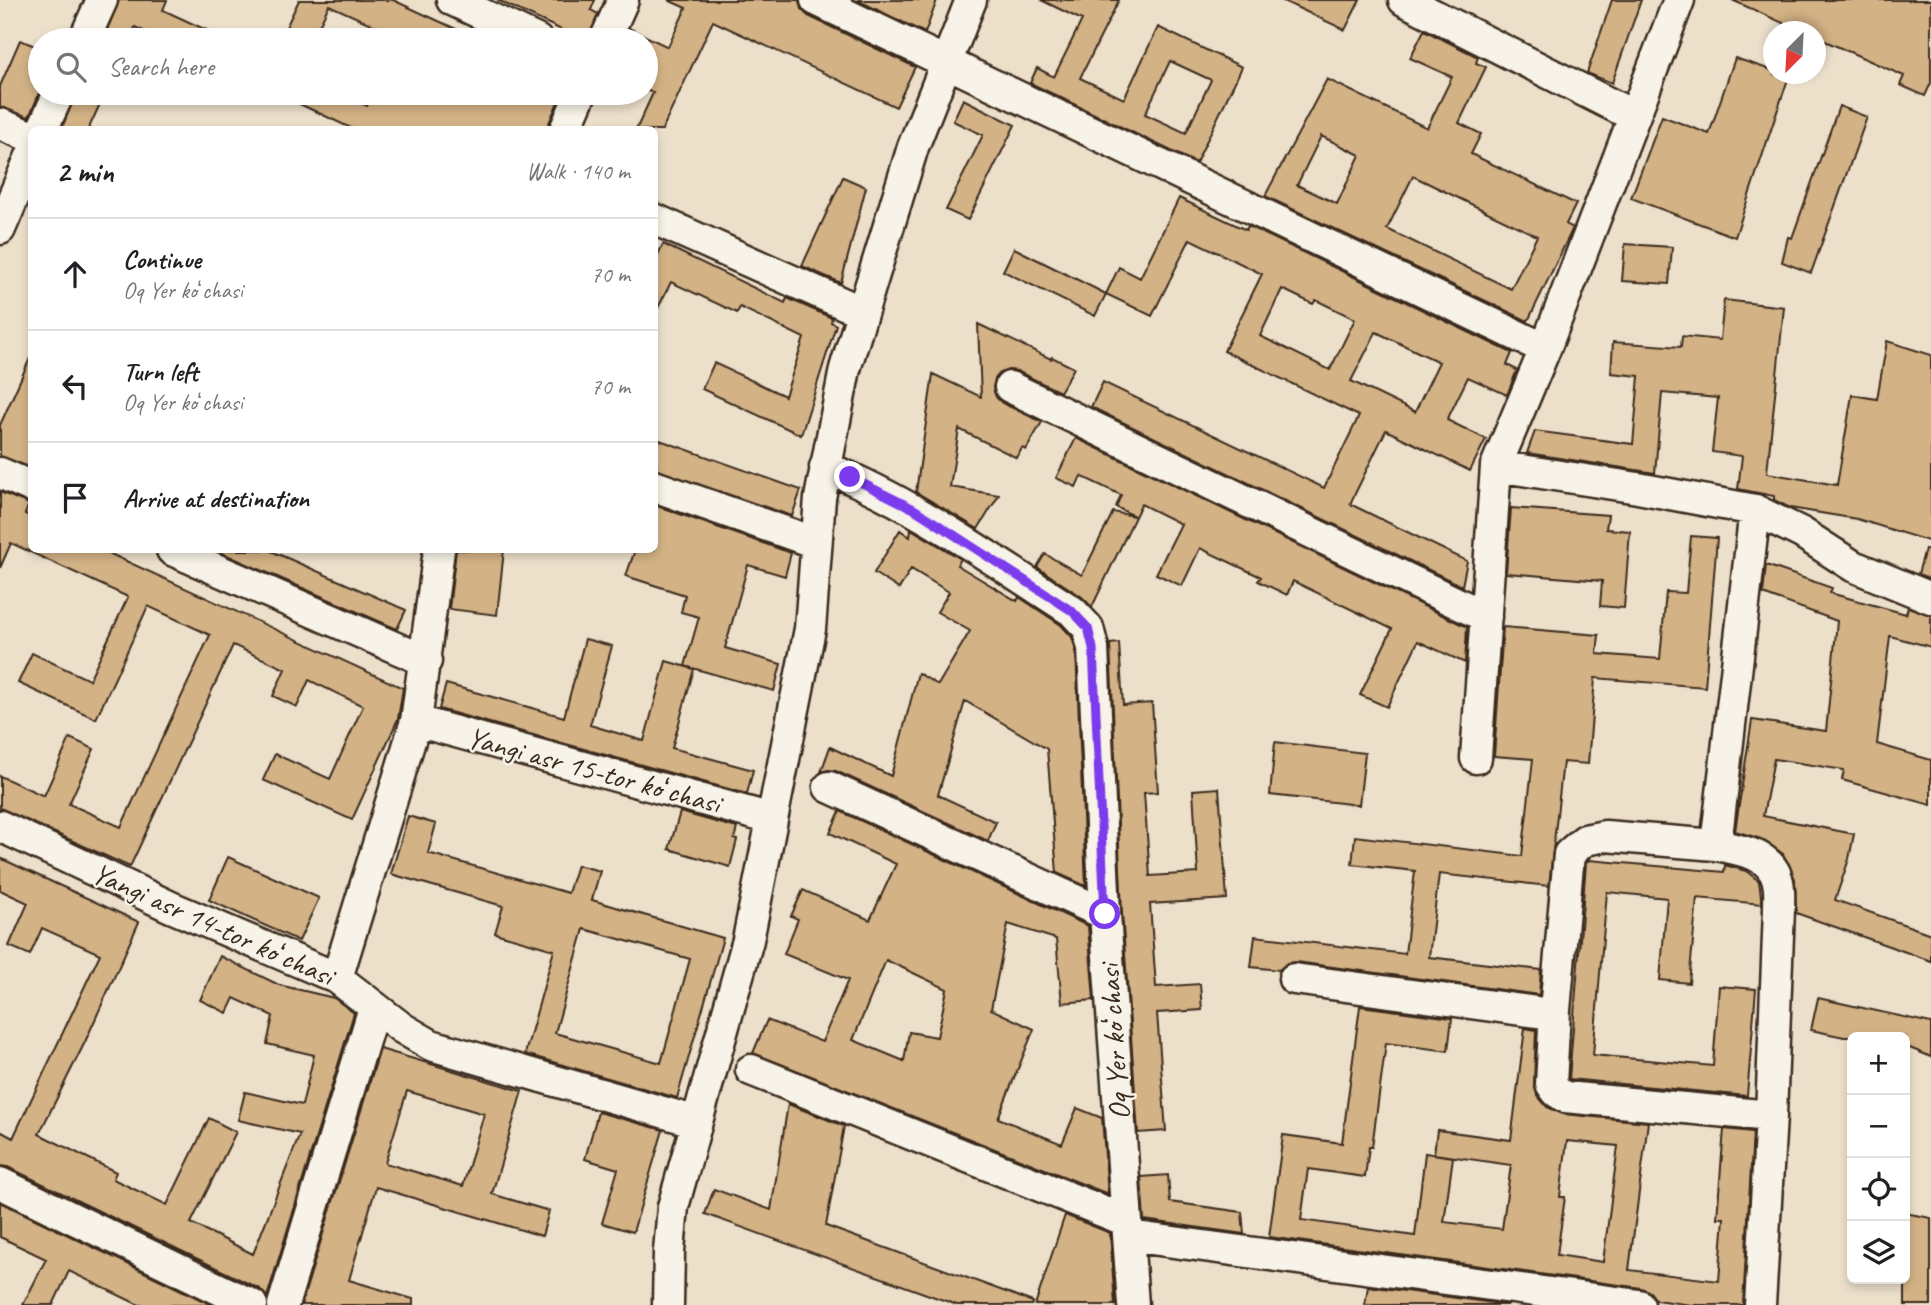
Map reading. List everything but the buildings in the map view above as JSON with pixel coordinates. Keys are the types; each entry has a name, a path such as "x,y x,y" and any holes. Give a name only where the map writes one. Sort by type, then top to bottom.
{"street":[{"path":"89,28 102,0"},
{"path":"452,0 512,28"},
{"path":"610,28 623,0"},
{"path":"816,0 1545,349"},
{"path":"668,1305 668,1251 673,1207 748,940 810,629 825,467 845,369 913,147 971,0"},
{"path":"1404,0 1634,116"},
{"path":"1476,758 1496,466 1545,349 1679,0"},
{"path":"44,126 53,105"},
{"path":"567,126 576,105"},
{"path":"0,124 28,135"},
{"path":"0,229 28,163"},
{"path":"658,221 862,312"},
{"path":"1010,387 1486,617"},
{"path":"1496,466 1755,510 1802,533 1853,566 1931,598"},
{"name":"Oq Yer koʻchasi","path":"825,467 884,492 914,509 1072,611 1088,628 1093,648 1105,914 1133,1305"},
{"path":"0,473 28,485"},
{"path":"658,487 816,543"},
{"path":"1716,845 1755,510"},
{"path":"179,553 426,661"},
{"path":"337,978 416,721 439,553"},
{"name":"Yangi asr 15-tor koʻchasi","path":"416,721 772,819"},
{"path":"829,786 1105,914"},
{"name":"Yangi asr 14-tor koʻchasi","path":"0,826 171,907 337,978 402,1028 431,1045 697,1122"},
{"path":"1760,1305 1771,1116 1778,880 1771,865 1745,851 1716,845 1605,836 1585,840 1569,854 1551,1084 1565,1097 1771,1116"},
{"path":"1294,979 1544,1013 1555,1010"},
{"path":"283,1305 374,1007"},
{"path":"751,1070 1128,1228 1639,1305"},
{"path":"0,1183 252,1305"}],"route":[{"path":"850,477 914,509 1072,611 1088,628 1093,648 1105,914"}]}
